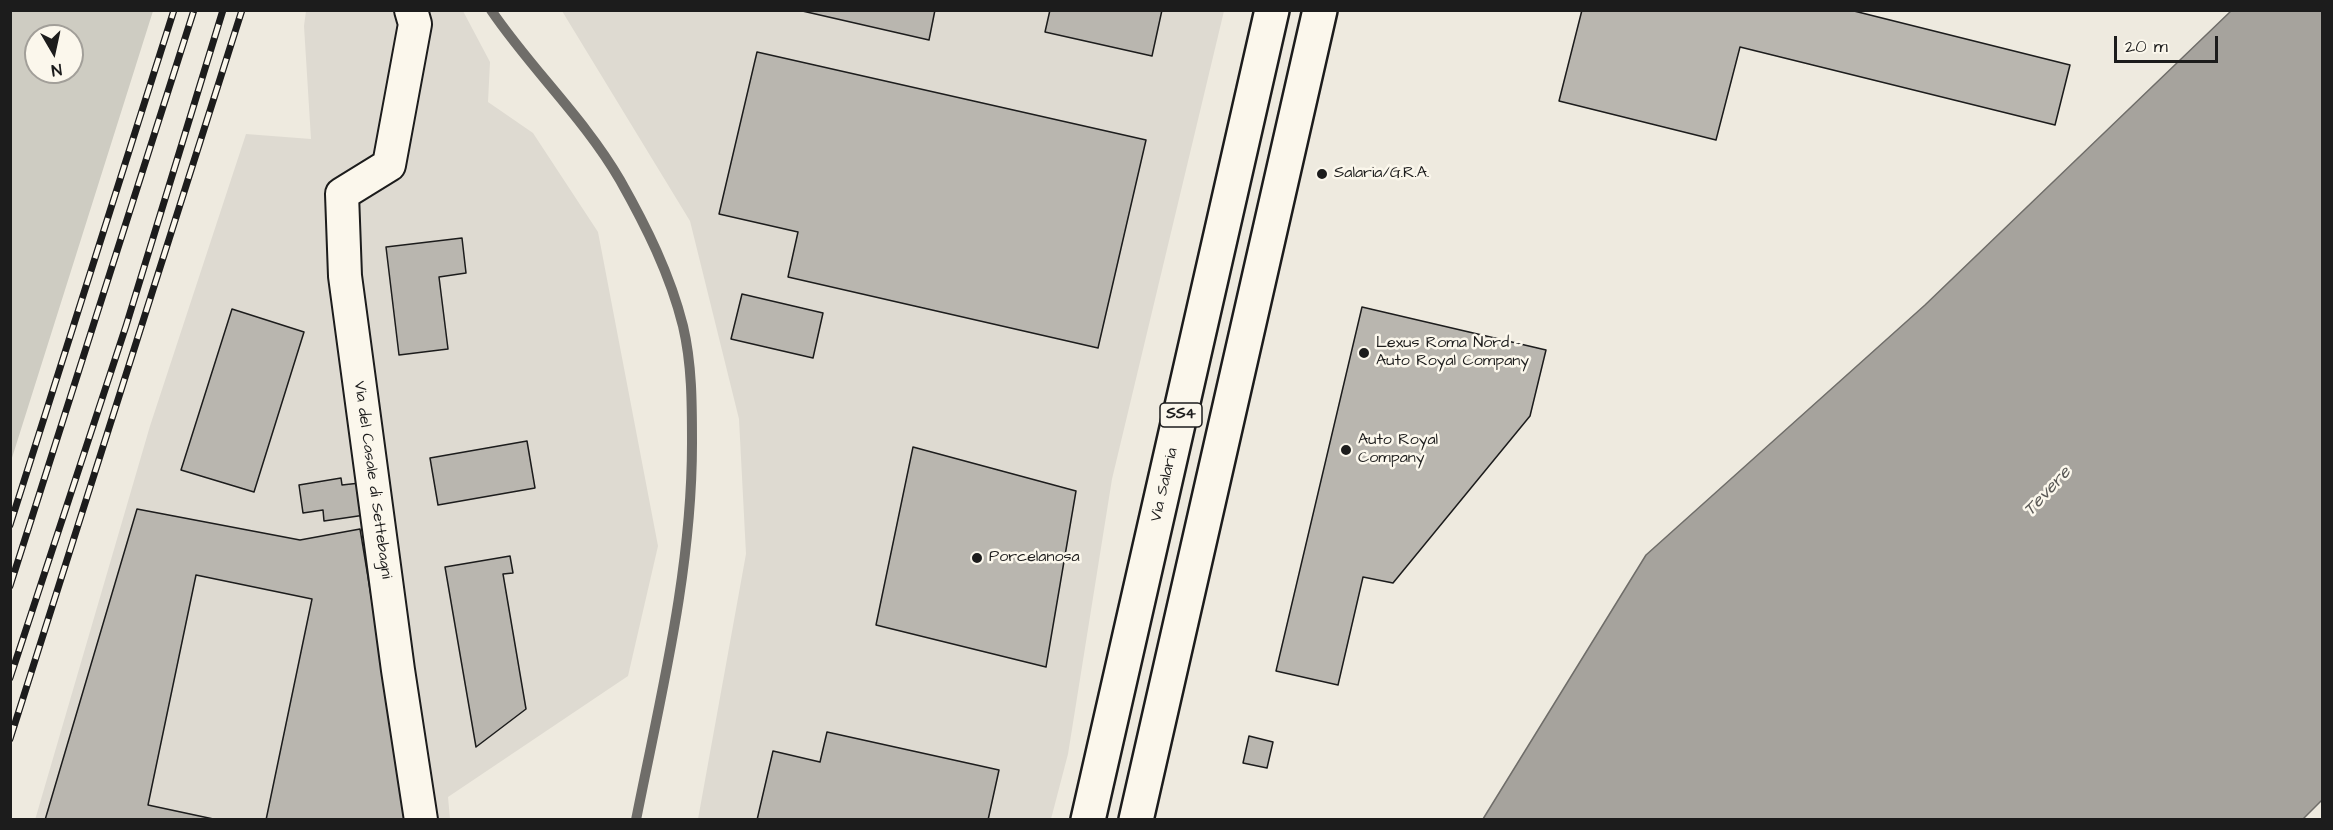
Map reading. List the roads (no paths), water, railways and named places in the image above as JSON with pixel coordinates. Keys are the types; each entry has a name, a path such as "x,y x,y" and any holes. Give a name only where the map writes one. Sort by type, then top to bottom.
{"main road":[{"name":"Via Salaria","path":"1088,819 1272,10"},
{"name":"SS4","path":"1136,819 1320,10"}],"street":[{"name":"Via del Casale di Settebagni","path":"411,10 415,24 389,165 342,194 345,276 398,669 421,819"}],"water":[{"name":"Tevere","path":"2231,11 2322,11 2322,800 2302,820 1483,819 1646,555 1925,305"}],"waterway":[{"path":"491,10 606,157 620,180 664,269 678,307 686,340 691,384 692,428 691,491 687,538 665,679 636,820"}],"railway":[{"path":"10,525 174,10"},
{"path":"10,586 194,10"},
{"path":"10,678 126,326 223,10"},
{"path":"10,739 242,10"}],"place":[{"name":"Salaria/G.R.A.","path":"1322,174"},
{"name":"Lexus Roma Nord - Auto Royal Company","path":"1364,353"},
{"name":"Auto Royal Company","path":"1346,450"},
{"name":"Porcelanosa","path":"977,558"}]}
